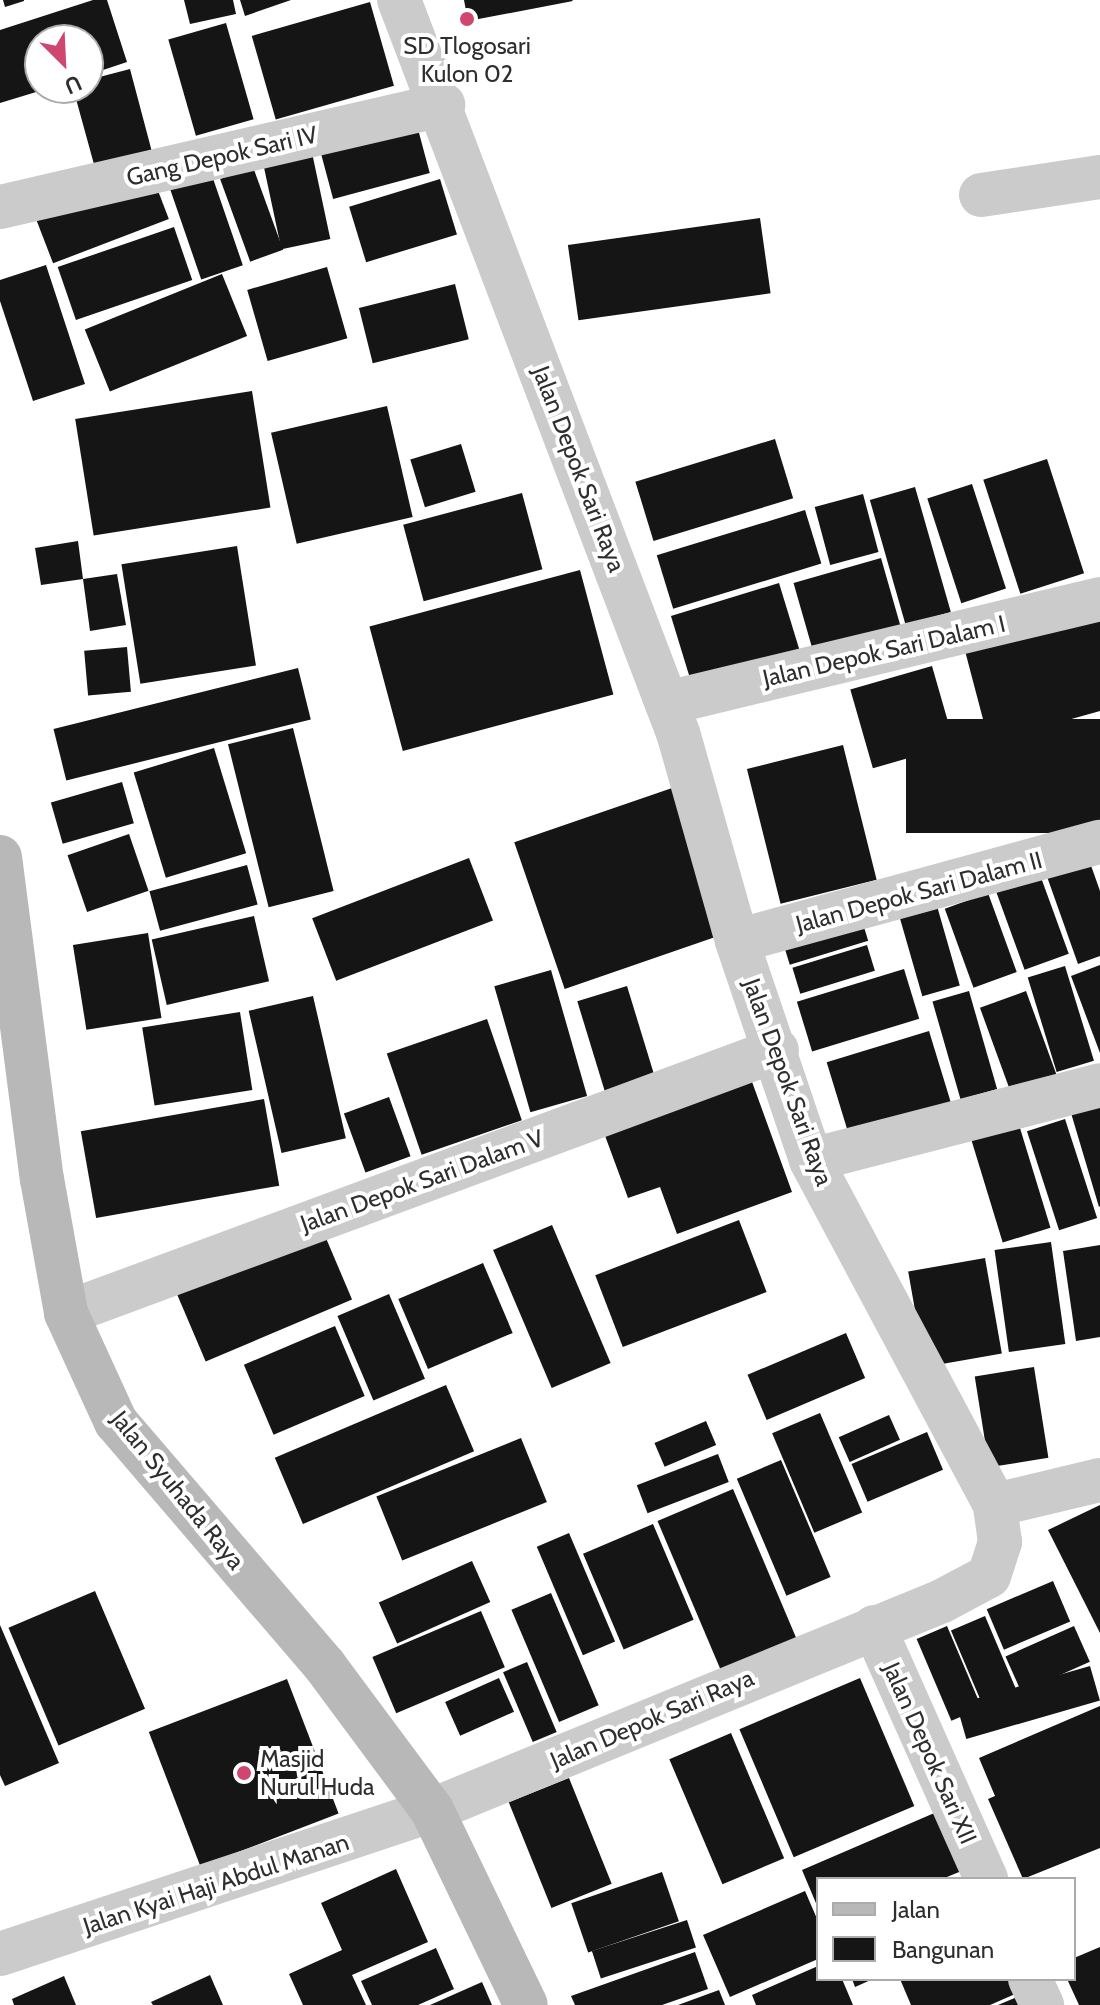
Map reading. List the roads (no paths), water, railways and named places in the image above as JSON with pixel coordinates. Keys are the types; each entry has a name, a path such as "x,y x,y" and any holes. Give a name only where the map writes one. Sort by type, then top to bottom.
{"street":[{"name":"Jalan Depok Sari Raya","path":"399,0 443,105 667,703 737,941 777,1050 811,1160 995,1505 1000,1542 989,1576 874,1627 432,1810"},
{"name":"Gang Depok Sari IV","path":"0,207 443,105"},
{"path":"981,195 1100,177"},
{"name":"Jalan Depok Sari Dalam I","path":"667,703 1100,599"},
{"name":"Jalan Depok Sari Dalam II","path":"737,941 1100,842"},
{"name":"Jalan Syuhada Raya","path":"0,857 42,1179 66,1313 116,1422 325,1666 432,1810 526,2005"},
{"name":"Jalan Depok Sari Dalam V","path":"66,1313 777,1050"},
{"path":"811,1160 1100,1085"},
{"path":"995,1505 1100,1480"},
{"name":"Jalan Depok Sari XII","path":"874,1627 985,1877"},
{"name":"Jalan Kyai Haji Abdul Manan","path":"0,1954 432,1810"},
{"path":"1031,1981 1042,2005"}],"place":[{"name":"SD Tlogosari Kulon 02","path":"467,19"},
{"name":"Masjid Nurul Huda","path":"244,1773"}]}
